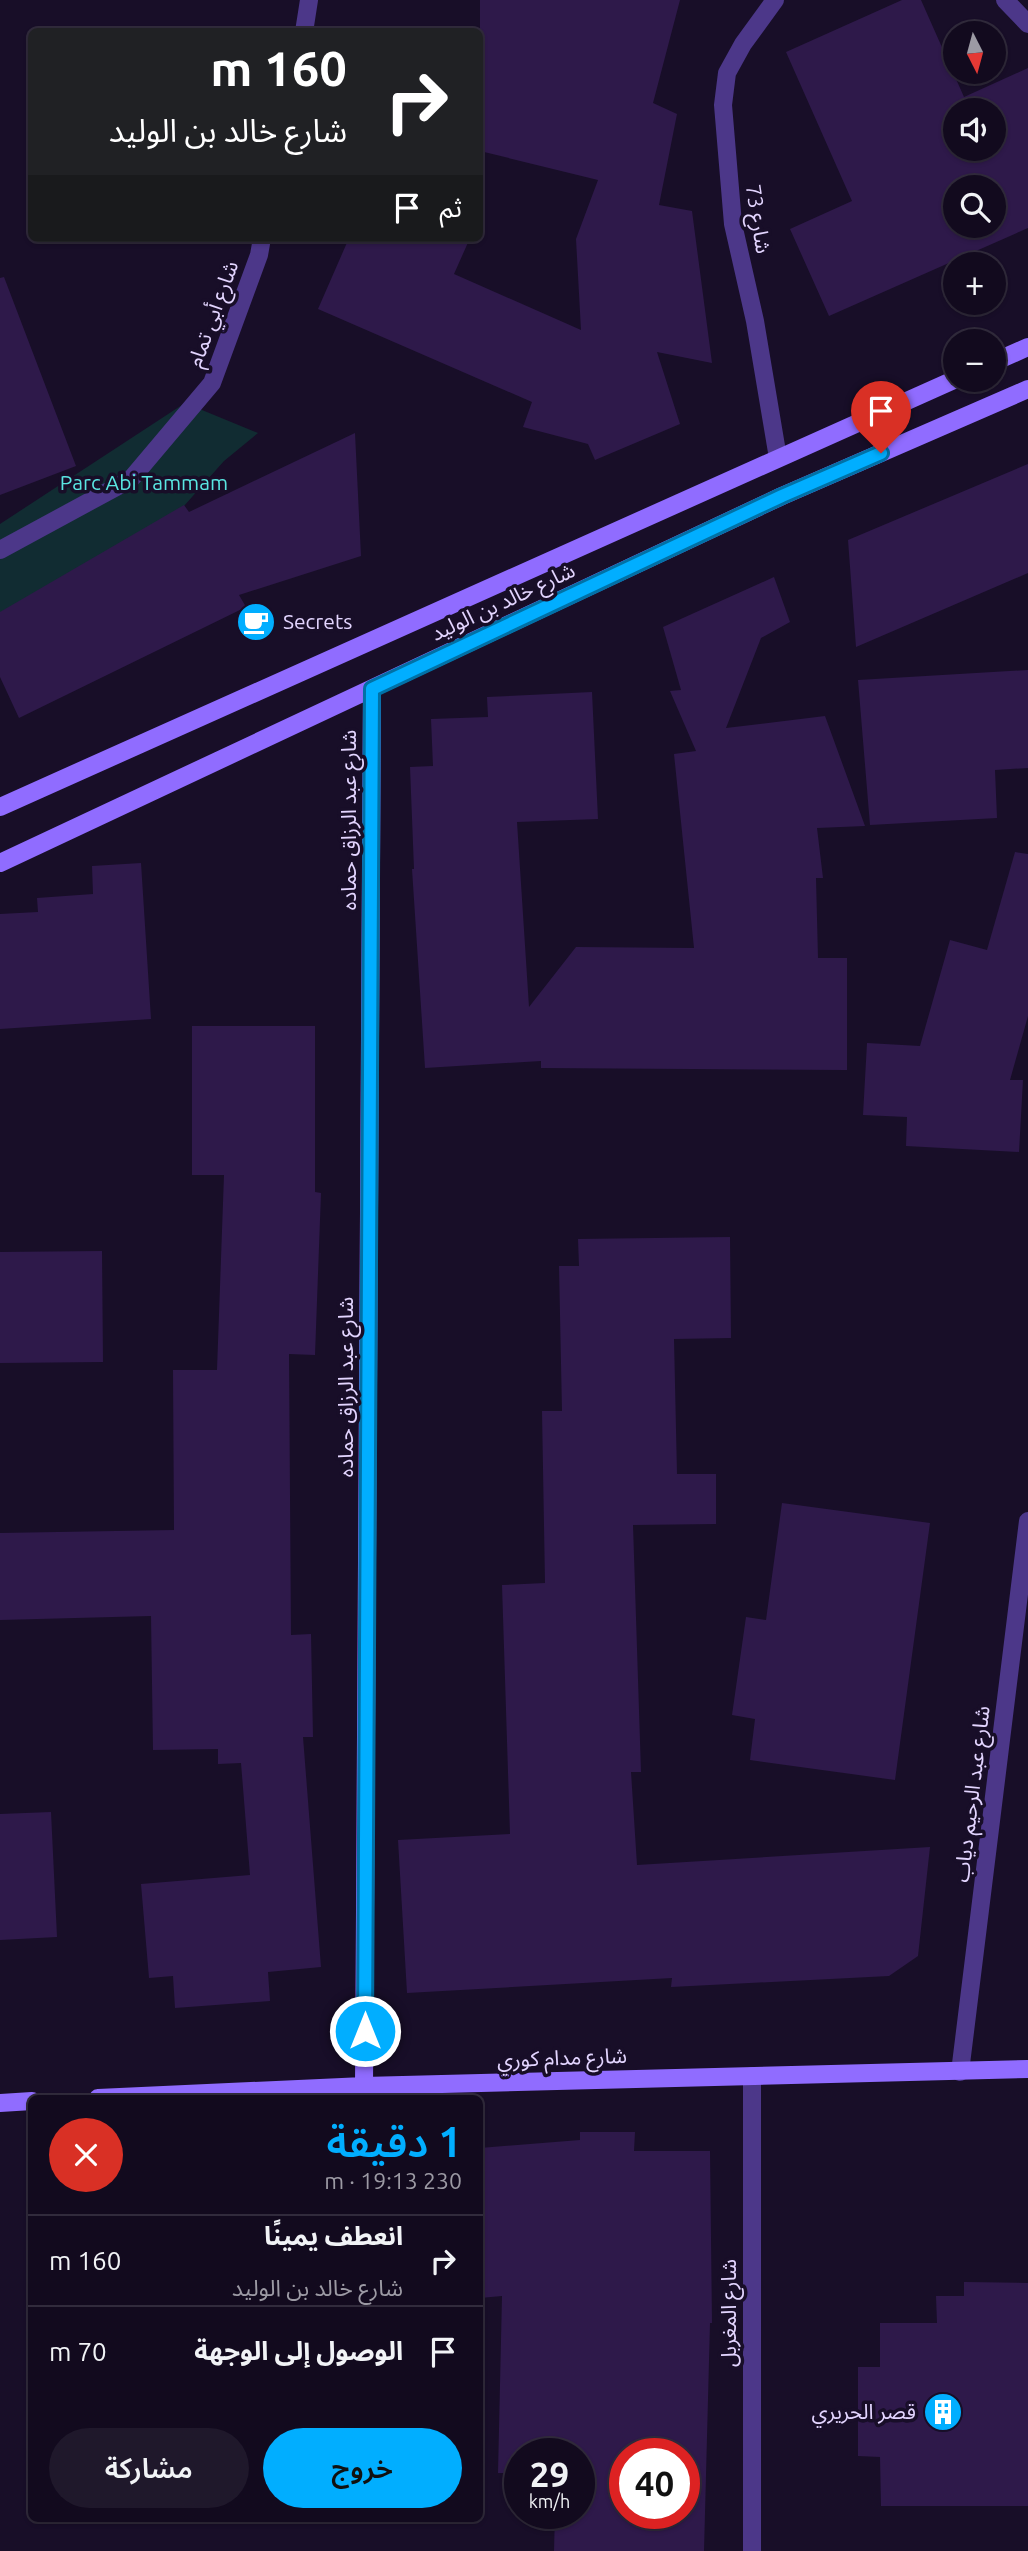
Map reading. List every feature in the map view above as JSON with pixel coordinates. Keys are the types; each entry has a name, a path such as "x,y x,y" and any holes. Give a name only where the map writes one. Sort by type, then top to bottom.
{"street":[{"path":"305,28 309,0"},
{"name":"شارع 73","path":"775,0 743,44 727,73 723,104 733,224 755,321 778,457"},
{"path":"1005,0 1028,24"},
{"name":"شارع أبي تمام","path":"0,551 131,479 212,383 259,256 261,242"},
{"path":"1006,357 1028,347"},
{"name":"شارع خالد بن الوليد","path":"0,807 943,385"},
{"name":"شارع خالد بن الوليد","path":"0,863 782,496 1028,389"},
{"name":"شارع عبد الرزاق حماده","path":"364,2086 372,689"},
{"name":"شارع عبد الرحيم دياب","path":"960,2072 1028,1521"},
{"name":"شارع مدام كوري","path":"164,2095 364,2086 1028,2069"},
{"name":"شارع المغربل","path":"752,2076 752,2551"},
{"path":"0,2103 28,2101"}],"green space":[{"name":"Parc Abi Tammam","path":"185,403 258,433 224,461 176,515 0,613 0,524"}],"building":[{"path":"480,0 680,0 653,103 677,114 659,205 692,211 712,363 657,352 680,424 595,460 588,444 523,427 532,402 318,309 347,242 468,242 454,274 581,330 576,239 598,180 483,152 483,28 480,28"},
{"path":"902,0 921,0 943,50 943,84 958,84 964,97 993,84 1006,84 1006,78 1028,68 1028,228 1006,238 1006,175 943,175 943,238 1005,238 974,252 943,252 943,266 829,316 790,229 852,201 786,52"},
{"path":"4,277 76,466 0,495 0,278"},
{"path":"355,433 361,556 239,595 246,607 19,718 0,677 0,612 184,505 189,512"},
{"path":"1028,464 1028,573 856,647 848,540"},
{"path":"774,577 790,622 761,638 726,728 825,716 865,826 817,828 823,878 816,878 818,958 847,958 847,1070 541,1068 541,1061 425,1068 412,869 410,767 433,766 431,719 488,717 487,697 592,692 598,819 517,822 529,1007 576,947 694,948 674,754 696,751 670,691 681,690 663,627"},
{"path":"1028,670 1028,768 995,770 997,818 870,825 858,680"},
{"path":"1015,852 1028,854 1028,1016 1010,1080 1023,1080 1019,1152 906,1146 907,1117 863,1115 867,1043 920,1046 950,940 987,950"},
{"path":"141,863 151,1019 0,1029 0,914 38,912 37,898 93,894 92,866"},
{"path":"192,1026 315,1026 315,1192 321,1193 315,1355 289,1354 291,1635 311,1634 313,1737 303,1737 321,1967 268,1972 270,2001 175,2008 173,1976 149,1978 141,1884 250,1875 241,1763 218,1764 218,1749 153,1750 151,1616 0,1620 0,1533 174,1530 173,1370 217,1370 224,1175 192,1175"},
{"path":"730,1237 731,1338 674,1339 677,1474 716,1474 716,1524 633,1525 641,1772 631,1772 637,1865 930,1847 918,1956 889,1976 671,1987 672,1978 407,1993 398,1840 510,1834 502,1585 545,1583 542,1411 562,1411 559,1266 579,1266 578,1239"},
{"path":"102,1251 103,1362 0,1363 0,1252"},
{"path":"782,1503 930,1523 895,1780 750,1760 755,1719 732,1715 746,1617 766,1620"},
{"path":"51,1812 57,1937 0,1940 0,1814"},
{"path":"580,2132 635,2132 634,2151 710,2151 712,2323 704,2551 554,2551 555,2529 595,2529 595,2438 504,2438 504,2473 498,2473 502,2296 483,2298 483,2148 580,2140"},
{"name":"قصر الحريري","path":"964,2282 1028,2283 1028,2506 881,2506 880,2457 858,2456 858,2367 880,2367 880,2323 937,2323 936,2296 964,2296"}],"place":[{"name":"Secrets","path":"256,622"},
{"name":"قصر الحريري","path":"943,2412"}],"route":[{"path":"365,2031 372,689 782,496 881,453"}]}
